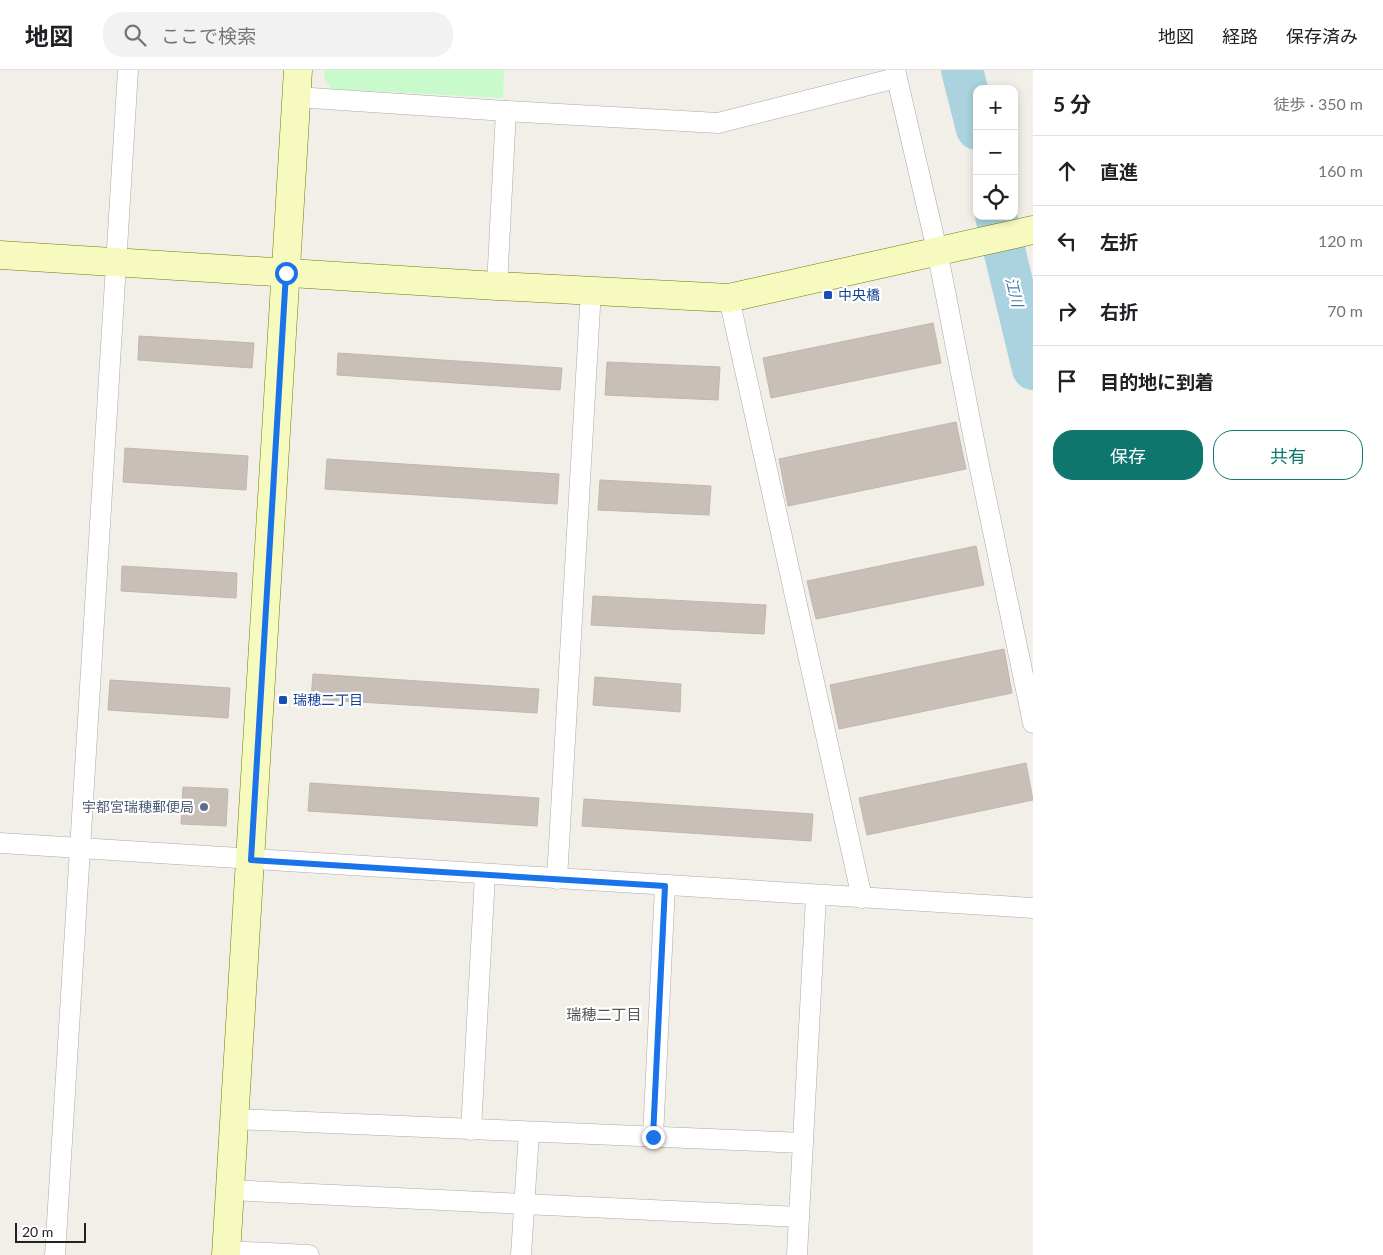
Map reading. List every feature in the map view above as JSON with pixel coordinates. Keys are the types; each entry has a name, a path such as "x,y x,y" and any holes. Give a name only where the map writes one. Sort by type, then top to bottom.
{"street":[{"path":"55,1255 128,70"},
{"path":"298,70 226,1253 309,1255"},
{"path":"296,97 506,112 718,123 896,74 949,247 975,445 1033,723"},
{"path":"497,286 506,112"},
{"path":"0,255 497,286 729,298 949,247 1033,230"},
{"path":"557,879 591,290"},
{"path":"729,298 862,898"},
{"path":"0,843 816,896 1033,908"},
{"path":"471,1130 485,875"},
{"path":"653,1137 665,886"},
{"path":"797,1255 816,896"},
{"path":"235,1119 802,1143"},
{"path":"521,1255 529,1132"},
{"path":"230,1190 799,1217"}],"green space":[{"path":"325,70 504,70 503,98 332,89 324,78"}],"building":[{"path":"933,323 941,363 771,398 763,358"},
{"path":"139,336 254,343 252,368 138,360"},
{"path":"338,353 562,368 560,390 337,375"},
{"path":"607,362 720,367 718,400 605,395"},
{"path":"956,422 966,469 788,506 779,459"},
{"path":"125,448 248,456 246,490 123,482"},
{"path":"327,459 559,474 557,504 325,489"},
{"path":"600,480 711,486 709,515 598,510"},
{"path":"976,546 984,585 816,619 807,581"},
{"path":"122,566 237,573 236,598 121,591"},
{"path":"593,596 766,605 764,634 591,625"},
{"path":"1004,649 1012,693 839,729 830,685"},
{"path":"313,674 539,689 537,713 311,699"},
{"path":"595,677 681,684 680,712 593,705"},
{"path":"110,680 230,688 228,718 108,710"},
{"path":"1026,763 1033,800 867,835 859,798"},
{"path":"310,783 539,798 537,826 308,811"},
{"name":"宇都宮瑞穂郵便局","path":"183,787 228,789 226,826 181,824"},
{"path":"584,799 813,814 811,841 582,826"}],"waterway":[{"name":"江川","path":"962,70 973,113"},
{"name":"江川","path":"997,220 1033,369"}],"place":[{"name":"中央橋","path":"828,295"},
{"name":"瑞穂二丁目","path":"283,700"},
{"name":"宇都宮瑞穂郵便局","path":"204,807"}],"district":[{"name":"瑞穂二丁目","path":"604,1015"}],"route":[{"path":"286,273 251,860 665,886 653,1137"}]}
